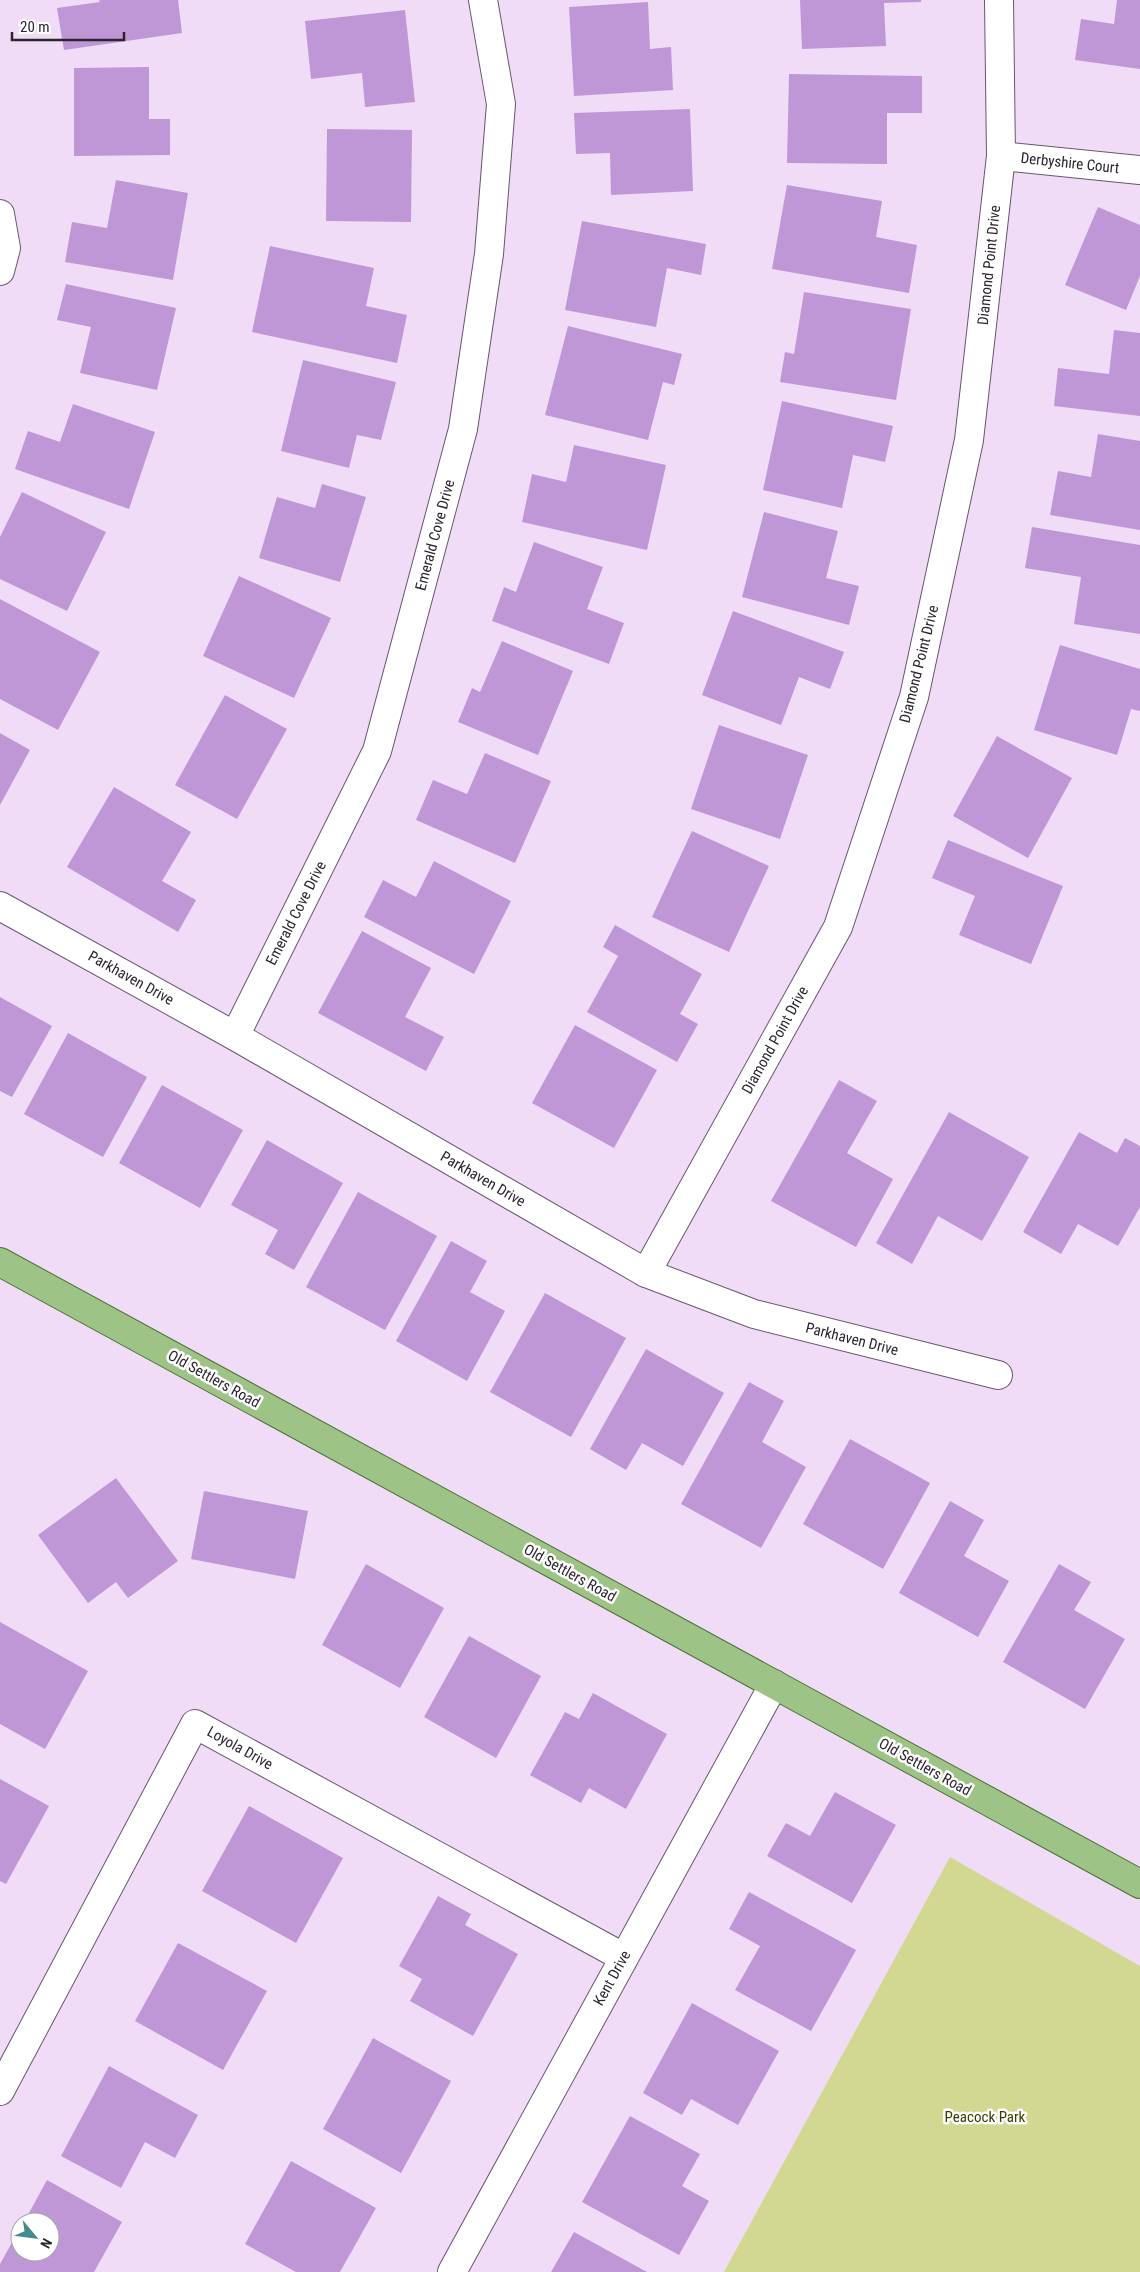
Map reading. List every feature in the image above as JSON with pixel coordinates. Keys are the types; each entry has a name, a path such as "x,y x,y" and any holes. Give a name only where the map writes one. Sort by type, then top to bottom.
{"main road":[{"name":"Old Settlers Road","path":"0,1262 1140,1884"}],"street":[{"name":"Emerald Cove Drive","path":"235,1036 377,751 463,429 489,254 501,104 483,0"},
{"name":"Diamond Point Drive","path":"646,1273 838,927 914,697 969,440 1001,156 999,0"},
{"name":"Derbyshire Court","path":"1001,156 1140,170"},
{"path":"0,214 6,248 0,272"},
{"name":"Parkhaven Drive","path":"0,906 235,1036 646,1273 754,1314 998,1375"},
{"name":"Kent Drive","path":"452,2272 774,1684"},
{"name":"Loyola Drive","path":"0,2092 195,1724 623,1957"}],"green space":[{"name":"Peacock Park","path":"950,1857 1140,1966 1140,2272 724,2272"}],"building":[{"path":"99,0 178,0 182,33 64,50 57,8 100,2"},
{"path":"800,0 921,0 921,2 884,3 886,46 802,49"},
{"path":"1117,0 1140,0 1140,69 1075,60 1081,19 1114,24"},
{"path":"648,2 650,49 671,47 673,90 574,96 569,7"},
{"path":"405,10 415,102 365,107 362,73 311,79 305,21"},
{"path":"149,67 149,119 170,119 170,155 74,156 74,68"},
{"path":"789,74 922,76 922,113 887,113 887,164 787,163"},
{"path":"690,109 693,191 611,195 610,153 576,154 574,113"},
{"path":"327,129 412,130 411,222 326,221"},
{"path":"116,180 188,193 173,280 65,262 72,222 107,228"},
{"path":"787,185 882,201 876,237 917,245 909,293 772,269"},
{"path":"1098,207 1140,225 1140,276 1126,310 1065,285"},
{"path":"582,221 706,244 701,275 667,268 656,327 565,310"},
{"path":"270,246 374,268 366,306 407,315 397,363 252,332"},
{"path":"66,284 176,308 157,390 80,373 91,327 57,320"},
{"path":"804,292 911,309 896,400 780,382 785,352 794,354"},
{"path":"568,326 682,354 674,385 663,382 648,440 545,415"},
{"path":"1114,330 1140,333 1140,416 1054,406 1058,368 1109,374"},
{"path":"303,360 396,382 381,440 357,435 349,468 281,451"},
{"path":"782,401 893,426 885,462 853,455 842,508 763,490"},
{"path":"73,404 155,432 129,509 15,469 28,431 60,442"},
{"path":"1098,434 1140,441 1140,530 1050,515 1058,471 1091,477"},
{"path":"574,445 666,465 647,550 522,522 532,474 566,482"},
{"path":"322,484 366,497 340,582 259,558 277,497 315,508"},
{"path":"22,492 106,532 67,611 0,579 0,537"},
{"path":"764,512 838,531 826,578 859,586 849,625 742,597"},
{"path":"1032,527 1140,545 1140,634 1074,624 1081,577 1025,568"},
{"path":"534,542 603,567 587,609 624,623 609,664 492,621 504,587 516,592"},
{"path":"239,576 331,618 294,698 203,656"},
{"path":"0,599 100,652 58,730 0,699"},
{"path":"733,611 844,652 830,689 799,677 781,725 702,695"},
{"path":"502,641 573,671 538,755 458,722 472,688 480,692"},
{"path":"1060,645 1140,669 1140,711 1131,709 1117,755 1034,730"},
{"path":"225,695 287,729 237,819 175,785"},
{"path":"719,725 808,755 780,839 691,809"},
{"path":"0,733 30,750 0,805"},
{"path":"997,736 1072,778 1028,858 953,816"},
{"path":"485,753 551,781 515,863 416,820 433,780 467,794"},
{"path":"114,787 191,832 162,881 196,900 178,932 67,867"},
{"path":"692,831 769,866 729,952 652,917"},
{"path":"948,840 1063,886 1031,964 959,935 975,896 932,878"},
{"path":"434,861 511,901 474,974 364,917 383,880 416,897"},
{"path":"615,925 702,974 680,1014 698,1024 677,1062 587,1012 618,956 603,947"},
{"path":"362,931 431,968 405,1017 444,1037 426,1071 318,1013"},
{"path":"0,997 52,1026 12,1097 0,1091"},
{"path":"575,1025 657,1070 614,1148 532,1103"},
{"path":"68,1033 147,1077 103,1157 24,1114"},
{"path":"839,1080 877,1101 847,1153 893,1179 856,1247 771,1201"},
{"path":"162,1085 243,1130 200,1208 119,1163"},
{"path":"949,1112 1029,1157 982,1241 938,1216 912,1264 876,1243"},
{"path":"1079,1132 1117,1153 1125,1138 1140,1146 1140,1207 1118,1246 1078,1224 1061,1254 1023,1232"},
{"path":"267,1140 343,1183 294,1270 265,1254 278,1230 231,1205"},
{"path":"358,1192 437,1236 385,1330 306,1287"},
{"path":"451,1241 487,1261 470,1292 505,1311 467,1381 396,1341"},
{"path":"545,1293 626,1338 571,1437 490,1392"},
{"path":"646,1349 724,1393 683,1466 642,1443 626,1470 590,1449"},
{"path":"749,1382 784,1401 762,1442 806,1467 761,1548 681,1504"},
{"path":"850,1439 930,1483 883,1569 803,1524"},
{"path":"116,1478 178,1561 128,1598 116,1582 88,1603 38,1535"},
{"path":"204,1491 308,1511 295,1579 191,1559"},
{"path":"950,1501 984,1520 964,1556 1009,1581 978,1637 899,1593"},
{"path":"366,1564 444,1608 400,1688 322,1645"},
{"path":"1059,1564 1091,1582 1074,1610 1125,1639 1085,1709 1003,1662"},
{"path":"0,1622 88,1671 45,1749 0,1724"},
{"path":"469,1636 541,1676 496,1758 424,1717"},
{"path":"593,1693 667,1734 626,1809 589,1788 581,1803 530,1775 565,1712 579,1719"},
{"path":"0,1779 49,1806 6,1884 0,1881"},
{"path":"835,1792 896,1825 852,1903 767,1856 786,1823 810,1836"},
{"path":"249,1806 343,1858 296,1943 202,1891"},
{"path":"749,1892 856,1950 811,2031 735,1990 760,1946 729,1929"},
{"path":"438,1896 471,1914 465,1925 518,1954 473,2036 410,2001 422,1979 399,1966"},
{"path":"178,1943 267,1991 223,2070 135,2021"},
{"path":"692,2003 779,2051 738,2125 691,2099 682,2115 643,2093"},
{"path":"373,2038 451,2081 401,2173 323,2129"},
{"path":"109,2066 198,2115 175,2158 145,2142 121,2188 61,2156"},
{"path":"630,2116 700,2154 682,2186 709,2201 679,2255 582,2202"},
{"path":"291,2161 376,2208 340,2272 296,2272 245,2244"},
{"path":"47,2180 122,2222 94,2272 0,2272 0,2264 10,2246 10,2262 60,2262 60,2212 29,2212"},
{"path":"574,2232 647,2272 551,2272"}]}
